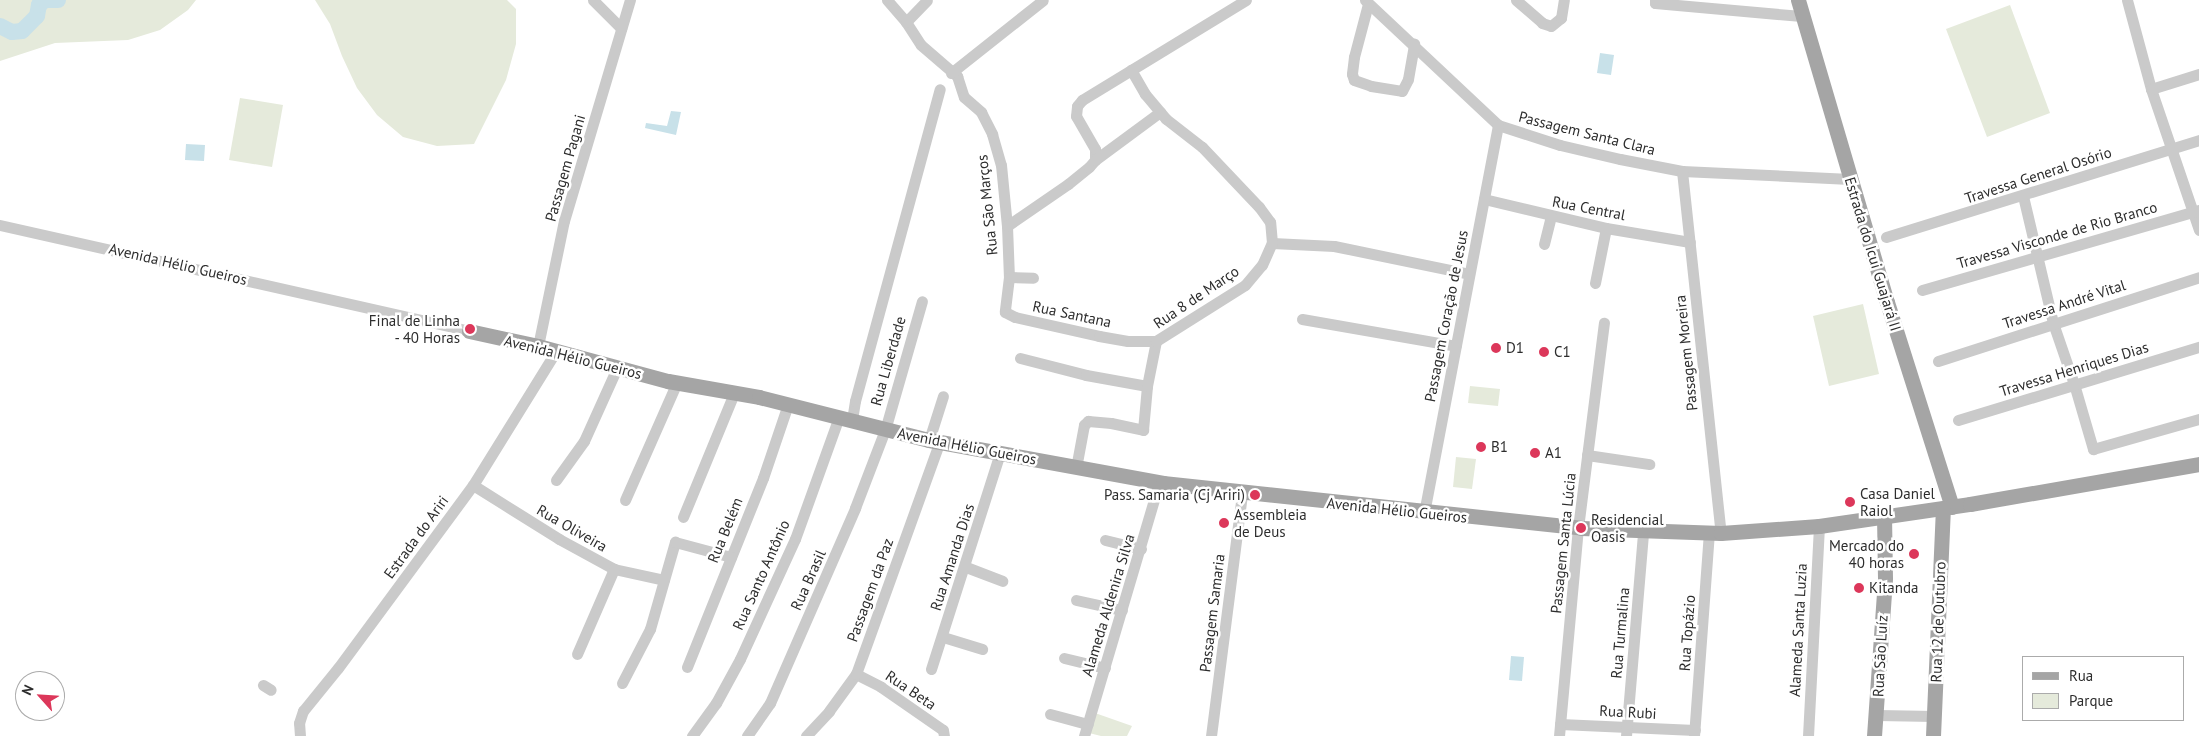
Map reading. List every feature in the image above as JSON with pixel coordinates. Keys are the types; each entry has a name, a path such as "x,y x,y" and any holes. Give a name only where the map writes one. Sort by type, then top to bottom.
{"main road":[{"name":"Estrada do Icui Guajará II","path":"1798,0 1801,16 1948,508"},
{"name":"Avenida Hélio Gueiros","path":"469,331 538,346 677,382 788,404 885,430 1076,468 1242,493 1578,528 1643,532 1715,533 1819,526 1948,508 2199,464"},
{"name":"Rua 12 de Outubro","path":"1933,736 1948,508"},
{"name":"Rua São Luíz","path":"1874,736 1885,578 1884,517"}],"street":[{"path":"593,0 621,28"},
{"name":"Passagem Pagani","path":"538,346 564,221 630,0"},
{"path":"887,0 906,22 921,45 951,72 1043,0"},
{"path":"906,22 927,0"},
{"path":"1095,160 1095,149 1076,116 1077,106 1082,100 1246,0"},
{"path":"1516,0 1542,22 1551,26 1562,18 1563,3"},
{"path":"2126,0 2151,88 2171,148 2196,211 2199,230"},
{"path":"1367,2 1354,56 1352,74 1354,80 1371,86 1402,91 1408,79 1414,44"},
{"name":"Passagem Santa Clara","path":"1367,2 1414,44 1498,125 1560,145 1682,171 1850,179"},
{"path":"1655,2 1801,16"},
{"path":"1131,70 1160,112 1224,169 1270,222 1272,243 1334,246 1470,274"},
{"name":"Rua São Marços","path":"951,72 957,76 964,97 981,112 992,134 1001,165 1007,226 1009,277 1006,289"},
{"path":"2151,88 2199,74"},
{"name":"Rua Santo Antônio","path":"692,736 716,703 740,659 795,539 845,419 864,366 940,89"},
{"path":"1007,226 1084,171 1095,160 1160,112"},
{"name":"Passagem Coração de Jesus","path":"1424,513 1498,125"},
{"name":"Travessa General Osório","path":"1886,237 2199,140"},
{"name":"Passagem Moreira","path":"1682,171 1690,242 1715,533"},
{"path":"2023,196 2053,323 2074,384 2093,449 2199,419"},
{"name":"Rua Central","path":"1484,199 1606,228 1690,242"},
{"name":"Travessa Visconde de Rio Branco","path":"1922,290 2196,211"},
{"path":"1544,244 1551,216"},
{"name":"Avenida Hélio Gueiros","path":"0,225 469,331"},
{"path":"1595,283 1606,228"},
{"name":"Rua 8 de Março","path":"1076,468 1084,426 1088,421 1112,422 1143,430 1147,386 1156,342 1246,285 1262,266 1272,243"},
{"path":"1009,277 1033,278"},
{"name":"Travessa André Vital","path":"1938,361 2199,277"},
{"name":"Rua Santana","path":"1006,289 1004,309 1011,316 1128,342 1156,342"},
{"name":"Rua Liberdade","path":"885,430 922,300"},
{"path":"1302,318 1456,346"},
{"name":"Passagem Santa Lúcia","path":"1560,730 1578,528 1604,323"},
{"name":"Travessa Henriques Dias","path":"1958,420 2199,347"},
{"name":"Estrada do Ariri","path":"300,736 299,723 303,711 338,668 473,485 556,351"},
{"path":"1020,358 1086,375 1147,386"},
{"path":"556,480 584,441 617,368"},
{"path":"625,500 677,382"},
{"path":"683,517 734,393"},
{"name":"Passagem da Paz","path":"806,736 829,711 856,674 934,441 943,396"},
{"name":"Rua Belém","path":"687,666 763,478 788,404"},
{"name":"Rua Brasil","path":"747,736 770,703 784,673 828,575 885,430"},
{"name":"Rua Amanda Dias","path":"931,669 966,567 1000,453"},
{"path":"1587,455 1649,464"},
{"name":"Alameda Aldenira Silva","path":"1084,736 1141,549 1159,482"},
{"name":"Rua Oliveira","path":"473,485 560,539 614,569 664,580"},
{"name":"Passagem Samaria","path":"1211,736 1242,493"},
{"name":"Alameda Santa Luzia","path":"1808,736 1819,526"},
{"name":"Rua Turmalina","path":"1627,731 1643,532"},
{"name":"Rua Topázio","path":"1695,733 1715,533"},
{"path":"1105,540 1141,549"},
{"path":"622,683 650,629 675,542 731,557"},
{"path":"966,567 1002,581"},
{"path":"577,654 614,569"},
{"path":"1076,600 1122,610"},
{"path":"943,637 982,649"},
{"path":"1064,658 1105,668"},
{"name":"Rua Beta","path":"856,674 881,687 943,730 944,736"},
{"path":"1050,714 1088,724"},
{"path":"1876,716 1934,716"},
{"name":"Rua Rubi","path":"1560,730 1695,733"}],"green space":[{"path":"0,0 196,0 188,10 160,30 128,40 55,43 0,61"},
{"path":"315,0 507,0 516,9 516,44 506,80 474,144 437,146 403,137 377,115 357,88 330,24"},
{"path":"2010,5 2050,113 1987,137 1946,29"},
{"path":"240,98 283,105 272,167 229,160"},
{"path":"1863,304 1879,374 1829,386 1813,316"},
{"path":"1470,386 1500,389 1498,406 1468,403"},
{"path":"1456,457 1476,459 1472,489 1453,487"},
{"path":"1095,713 1132,726 1127,736 1101,736 1089,733"}],"water":[{"path":"1600,53 1614,55 1611,75 1597,73"},
{"path":"671,111 681,112 676,135 645,128 646,123 667,126"},
{"path":"186,144 205,145 204,161 185,160"},
{"path":"1511,656 1524,657 1522,681 1509,680"}],"waterway":[{"path":"0,26 12,32 22,31 37,16 39,5 45,0 58,0"}],"place":[{"name":"Final de Linha - 40 Horas","path":"470,329"},
{"name":"D1","path":"1496,348"},
{"name":"C1","path":"1544,352"},
{"name":"B1","path":"1481,447"},
{"name":"A1","path":"1535,453"},
{"name":"Pass. Samaria (Cj Ariri)","path":"1255,495"},
{"name":"Casa Daniel Raiol","path":"1850,502"},
{"name":"Assembleia de Deus","path":"1224,523"},
{"name":"Residencial Oasis","path":"1581,528"},
{"name":"Mercado do 40 horas","path":"1914,554"},
{"name":"Kitanda","path":"1859,588"}]}
